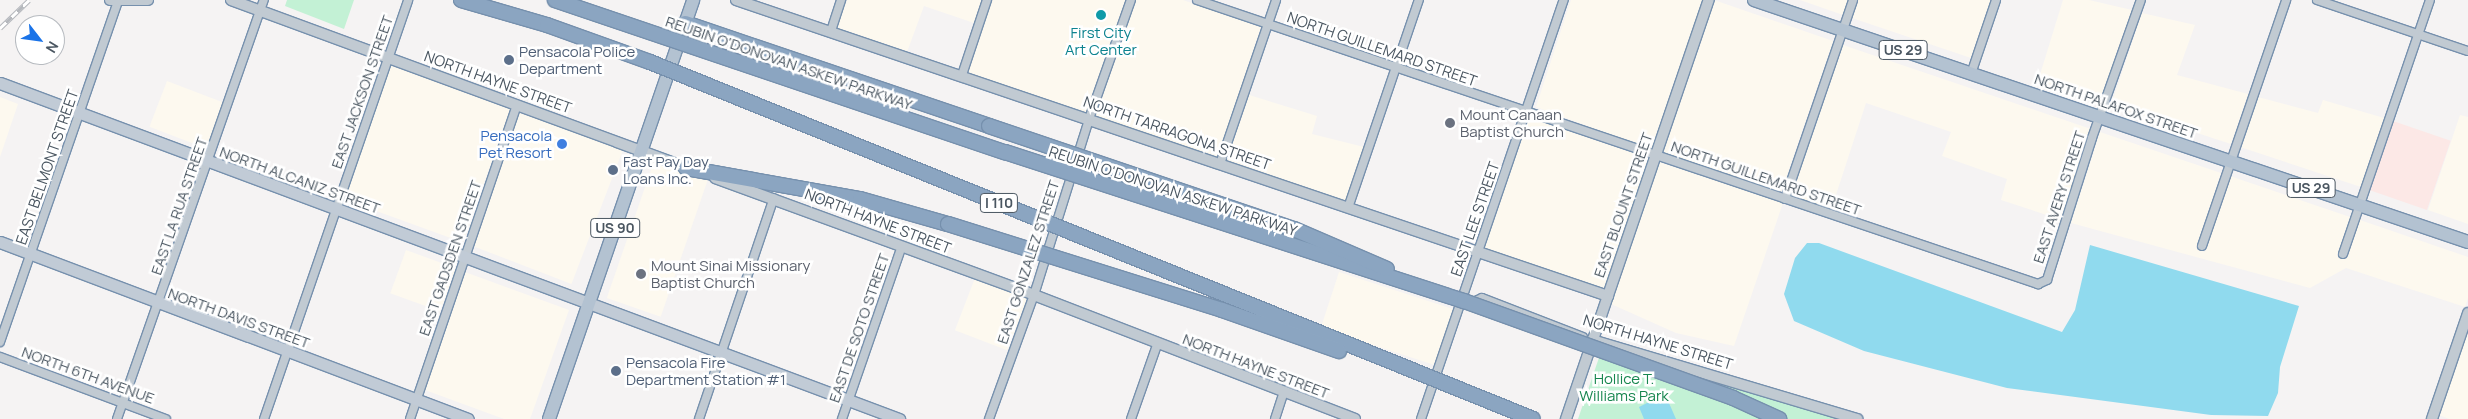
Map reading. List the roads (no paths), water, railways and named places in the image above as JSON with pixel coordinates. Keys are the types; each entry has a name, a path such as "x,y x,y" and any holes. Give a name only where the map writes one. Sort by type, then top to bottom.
{"highway":[{"name":"I 110","path":"461,0 547,25 650,62 1533,419"},
{"name":"REUBIN O'DONOVAN ASKEW PARKWAY","path":"555,0 1014,156 1464,301 1732,398 1779,419"},
{"path":"685,23 1294,229 1464,301"},
{"path":"686,168 860,199 948,224 1222,310 1426,384 1501,406"}],"main road":[{"name":"NORTH PALAFOX STREET","path":"1754,0 2468,242"},
{"name":"US 90","path":"549,419 692,3"},
{"name":"NORTH ALCANIZ STREET","path":"0,83 899,419"},
{"name":"NORTH DAVIS STREET","path":"0,242 159,304 468,419"}],"street":[{"path":"114,0 148,0"},
{"name":"EAST BELMONT STREET","path":"0,342 80,114 114,0"},
{"name":"NORTH HAYNE STREET","path":"231,0 263,5 388,58 641,152 774,198 1034,295 1157,345 1355,419"},
{"name":"EAST JACKSON STREET","path":"264,419 408,0"},
{"name":"NORTH TARRAGONA STREET","path":"736,0 962,75 1608,296"},
{"path":"831,31 842,0"},
{"path":"962,75 987,0"},
{"name":"EAST GONZALEZ STREET","path":"989,419 1034,295 1089,119 1131,0"},
{"name":"NORTH GUILLEMARD STREET","path":"1197,0 1656,156 2042,284"},
{"path":"1220,164 1276,0"},
{"path":"1348,208 1419,0"},
{"name":"EAST LEE STREET","path":"1421,419 1458,317 1478,252 1564,0"},
{"name":"EAST BLOUNT STREET","path":"1566,419 1709,0"},
{"path":"1785,199 1853,0"},
{"path":"1971,74 1996,0"},
{"name":"EAST AVERY STREET","path":"2042,284 2047,280 2141,0"},
{"path":"2202,246 2286,0"},
{"path":"2317,0 2468,51"},
{"path":"2343,254 2430,0"},
{"name":"EAST LA RUA STREET","path":"117,419 263,5"},
{"name":"EAST GADSDEN STREET","path":"410,419 517,106"},
{"path":"699,419 774,198"},
{"name":"EAST DE SOTO STREET","path":"842,419 902,246"},
{"name":"NORTH HAYNE STREET","path":"1458,317 1471,301 1482,298 1592,340 1857,419"},
{"path":"2432,419 2468,313"},
{"path":"1132,419 1157,345"},
{"name":"NORTH 6TH AVENUE","path":"0,357 166,419"},
{"path":"1275,419 1284,392"}],"water":[{"path":"1807,243 1819,243 2062,332 2075,310 2090,245 2299,306 2280,367 2278,393 2268,416 2211,415 2007,388 1864,351 1794,321 1784,294 1795,258"},
{"path":"1665,394 1676,419 1644,419 1639,407"}],"railway":[{"path":"0,28 29,0"}],"place":[{"name":"First City Art Center","path":"1101,15"},
{"name":"Pensacola Police Department","path":"509,60"},
{"name":"Mount Canaan Baptist Church","path":"1450,123"},
{"name":"Pensacola Pet Resort","path":"562,144"},
{"name":"Fast Pay Day Loans Inc.","path":"613,170"},
{"name":"Mount Sinai Missionary Baptist Church","path":"641,274"},
{"name":"Pensacola Fire Department Station #1","path":"616,371"}],"park label":[{"name":"Hollice T. Williams Park","path":"1624,386"}]}
